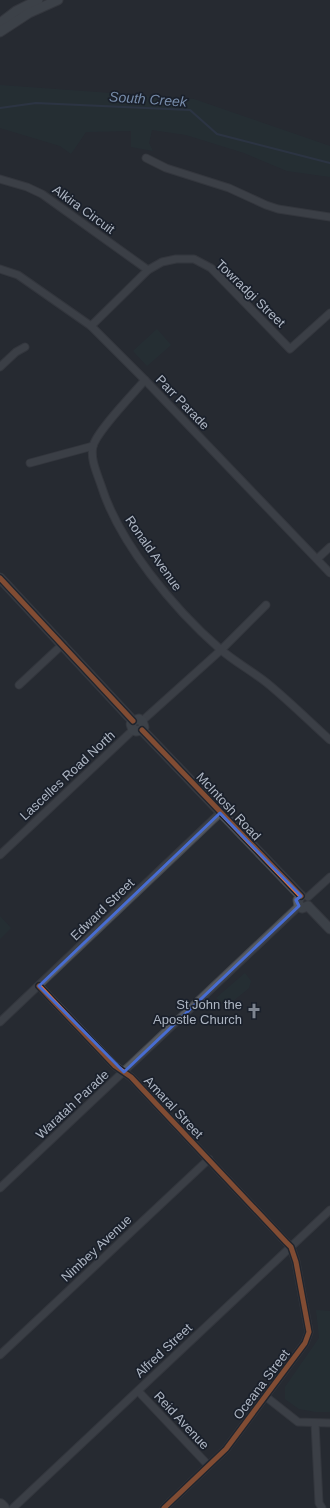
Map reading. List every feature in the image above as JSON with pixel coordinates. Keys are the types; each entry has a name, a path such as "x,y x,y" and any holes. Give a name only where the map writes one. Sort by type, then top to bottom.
{"highway":[{"path":"0,1505 3,1508"}],"street":[{"path":"0,23 16,11 38,0"},
{"path":"0,32 29,13 58,0"},
{"path":"146,158 166,168 229,188 278,209 330,217"},
{"name":"Alkira Circuit","path":"0,179 27,187 42,194 148,270"},
{"name":"Towradgi Street","path":"91,326 148,270 162,262 176,259 194,259 211,268 290,349 330,313"},
{"name":"Parr Parade","path":"0,269 18,275 91,326 145,380 330,574"},
{"path":"0,367 16,352 25,347"},
{"path":"30,463 93,446 100,434 145,380"},
{"name":"Ronald Avenue","path":"93,446 92,457 107,504 130,544 156,582 186,617 221,650 266,682 330,740"},
{"path":"317,559 330,547"},
{"name":"McIntosh Road","path":"0,578 220,814 304,896"},
{"name":"Lascelles Road North","path":"0,855 137,725 221,650 266,605"},
{"path":"19,685 63,644"},
{"name":"Edward Street","path":"0,1022 220,814"},
{"path":"330,877 304,896 310,901 304,906 330,930"},
{"name":"Waratah Parade","path":"0,1188 304,906"},
{"name":"Amaral Street","path":"39,986 115,1066 131,1077 291,1247"},
{"name":"Nimbey Avenue","path":"0,1355 209,1159"},
{"name":"Alfred Street","path":"13,1508 330,1210"},
{"name":"Oceana Street","path":"164,1508 226,1449 305,1343 309,1335 296,1262 291,1247"},
{"name":"Reid Avenue","path":"138,1390 208,1465"},
{"path":"265,1396 298,1422 330,1423"},
{"path":"316,1423 318,1506"}],"highlighted area":[{"path":"220,813 301,896 296,900 299,906 124,1072 39,986"}],"shaded area":[{"path":"0,85 194,99 330,146 330,177 287,171 244,153 186,135 152,130 149,143 153,151 131,147 131,131 86,132 71,154 60,146 0,128"},
{"path":"157,329 171,345 147,366 133,351"},
{"path":"0,916 11,928 0,939"},
{"path":"245,973 251,981 249,988 227,1006 216,998"},
{"path":"316,1310 330,1311 330,1412 316,1412 299,1409 285,1399 285,1387 319,1338"}],"waterway":[{"name":"South Creek","path":"0,108 36,103 190,110 217,134 330,163"}],"cycle path":[{"path":"0,578 133,721"},
{"path":"142,730 301,896"},
{"path":"39,986 115,1066 131,1077 291,1247 296,1262 309,1332 305,1343 226,1449 164,1508"}],"place":[{"name":"St John the Apostle Church","path":"254,1011"}]}
